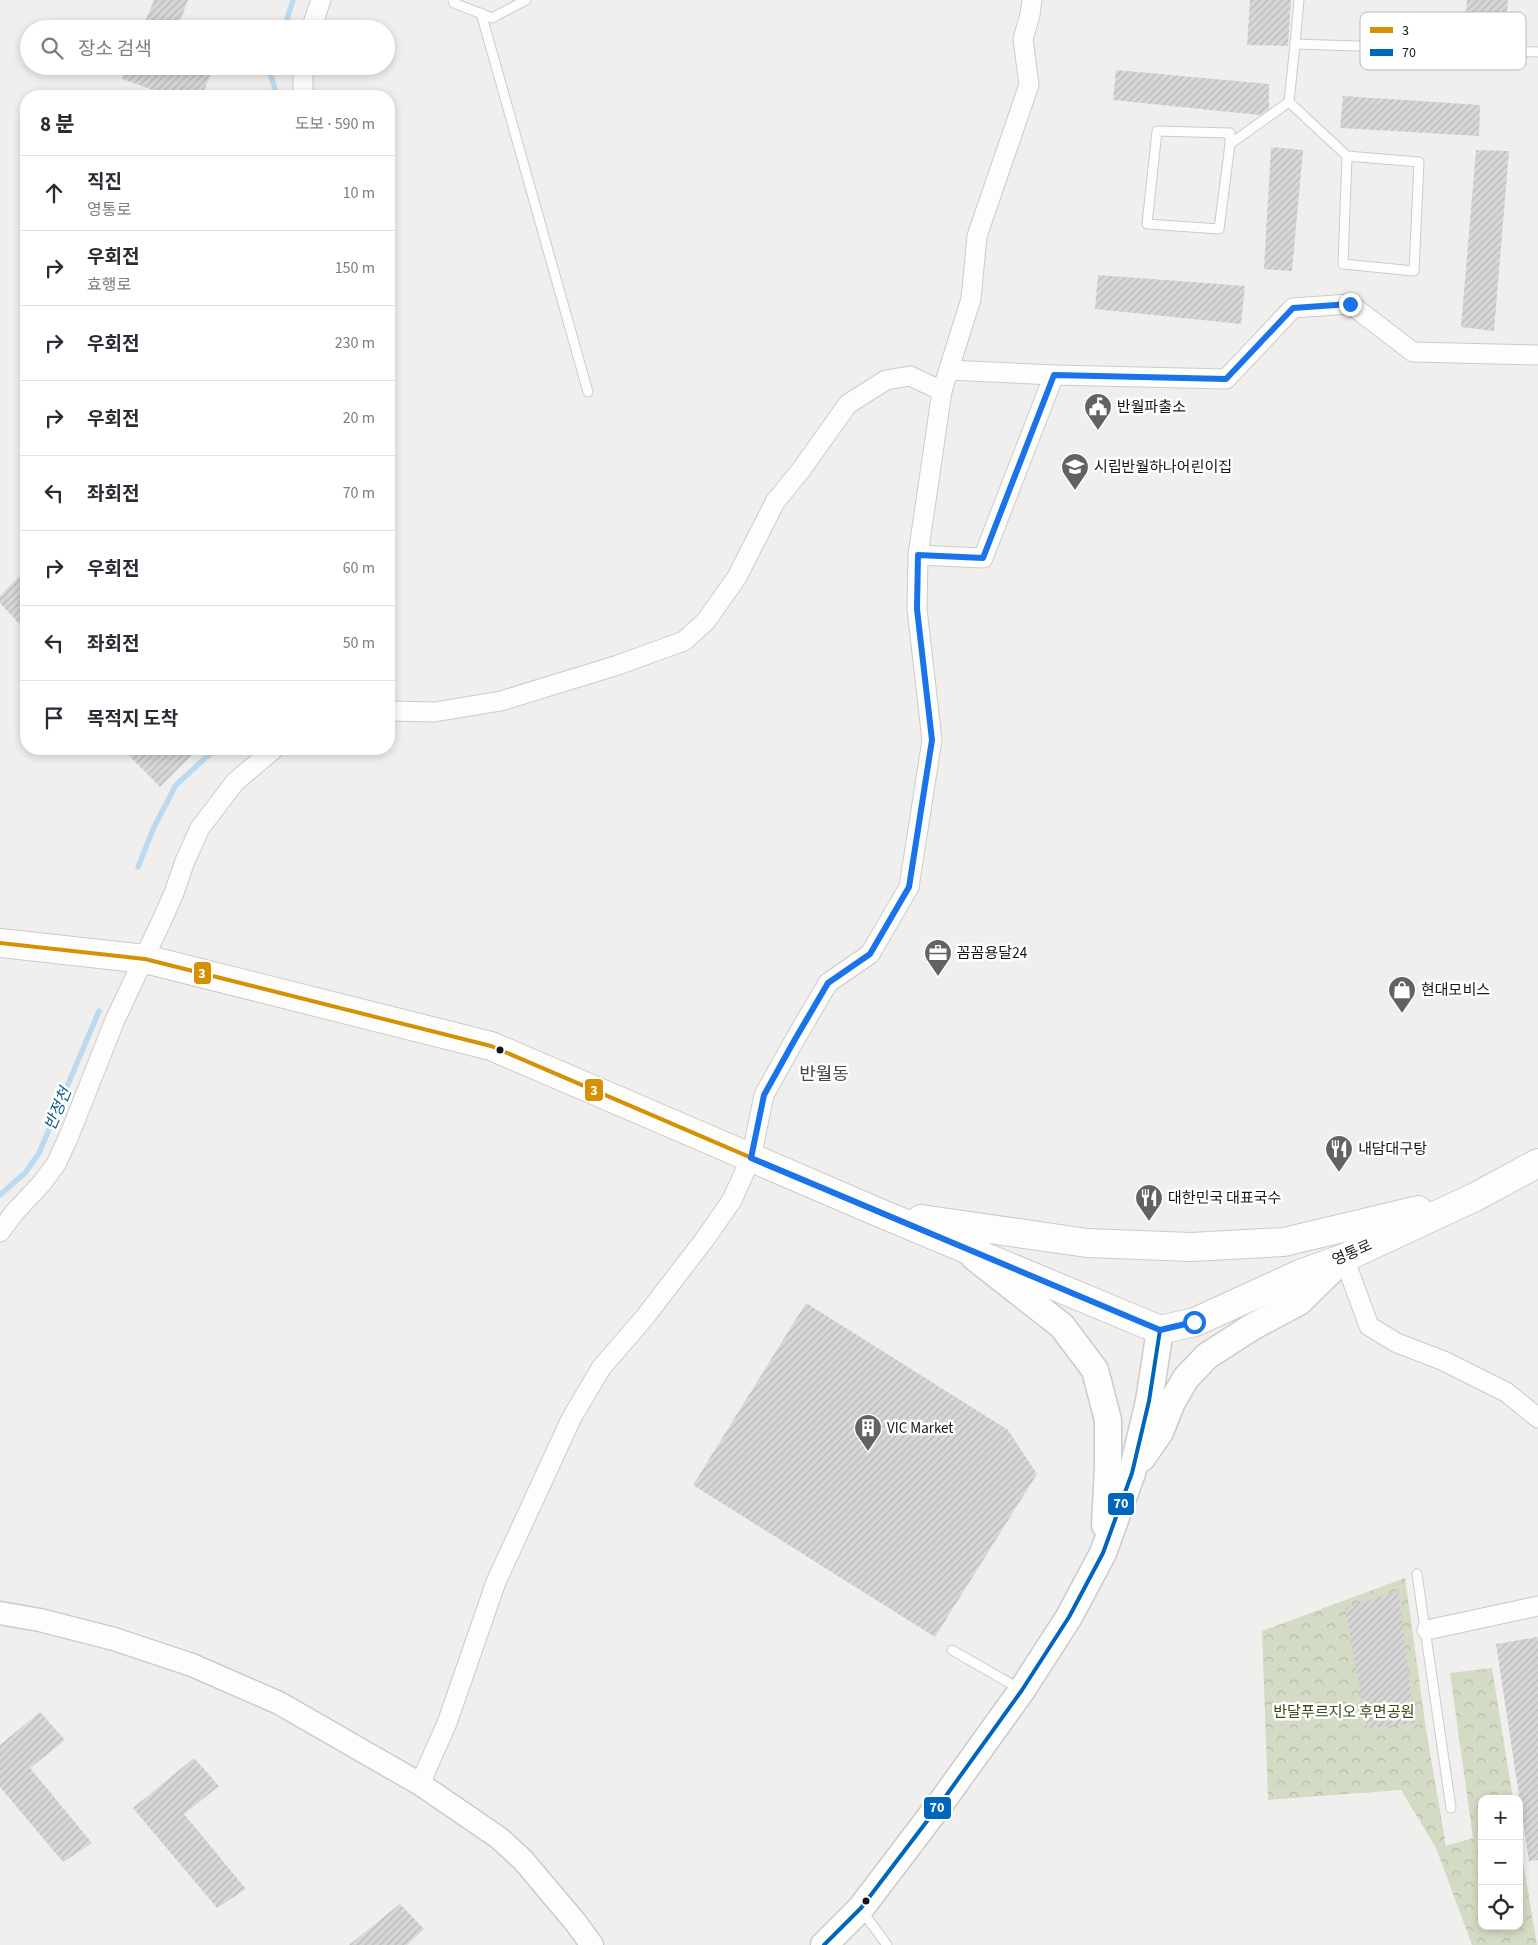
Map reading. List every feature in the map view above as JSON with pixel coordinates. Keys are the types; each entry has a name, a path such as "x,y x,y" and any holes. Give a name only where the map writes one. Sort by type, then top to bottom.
{"main road":[{"path":"0,943 145,959 491,1046 880,1213 1160,1330 1149,1401 1132,1473 1103,1554 1069,1617 1022,1690 943,1800 861,1908 824,1945"},
{"name":"영통로","path":"1160,1330 1194,1322 1300,1274 1344,1258 1475,1196 1537,1164"},
{"path":"880,1213 1087,1243 1191,1247 1284,1242 1475,1196"},
{"path":"960,1246 1062,1326 1095,1370 1108,1420 1108,1468 1103,1554"},
{"path":"1132,1473 1160,1432 1172,1402 1186,1378 1207,1356 1252,1327 1299,1302 1344,1258"}],"street":[{"path":"314,20 321,0"},
{"path":"420,1784 447,1723 496,1582 571,1419 601,1368 645,1317 732,1200 751,1158 764,1095 794,1041 828,983 870,954 909,887 932,740 917,609 918,555 942,391 971,299 977,236 1029,85 1023,39 1032,0"},
{"path":"303,75 303,90"},
{"path":"949,370 1054,375 1226,379 1293,308 1350,304 1413,352 1538,355"},
{"path":"918,555 983,558 1054,375"},
{"path":"395,711 434,712 501,701 618,665 684,641 706,621 737,577 775,502 802,470 848,404 886,380 910,376 942,391"},
{"path":"0,1232 56,1164 115,1020 145,959 200,828 235,782 267,755"},
{"path":"1344,1258 1369,1326 1397,1342 1444,1361 1506,1392 1538,1418"},
{"path":"1427,1630 1538,1606"},
{"path":"0,1613 40,1620 114,1639 192,1665 279,1703 420,1784 499,1838 523,1860 576,1922 592,1945"}],"lane":[{"path":"453,0 454,3 492,18 526,0"},
{"path":"1230,144 1230,134 1157,131 1147,224 1219,229 1230,144 1289,102 1299,0"},
{"path":"481,13 588,392"},
{"path":"1295,44 1360,46"},
{"path":"1289,102 1347,156 1419,162 1414,271 1343,264 1347,156"},
{"path":"1417,1574 1427,1630 1451,1808"},
{"path":"952,1650 1022,1690"},
{"path":"861,1908 888,1945"}],"green space":[{"name":"반달푸르지오 후면공원","path":"1405,1578 1426,1729 1446,1846 1473,1838 1450,1673 1492,1668 1512,1795 1478,1795 1478,1930 1523,1930 1523,1861 1537,1945 1472,1945 1436,1848 1401,1790 1268,1800 1262,1631"}],"building":[{"path":"154,0 188,0 180,20 146,20"},
{"path":"1250,0 1291,0 1288,46 1247,45"},
{"path":"1467,0 1508,0 1507,12 1466,12"},
{"path":"1116,70 1269,84 1269,109 1260,115 1113,100"},
{"path":"124,75 210,75 204,90 153,90 122,79"},
{"path":"1343,96 1480,105 1479,136 1340,128"},
{"path":"1271,147 1303,150 1292,271 1264,269"},
{"path":"1476,150 1509,151 1494,331 1461,327"},
{"path":"1098,275 1245,286 1241,324 1095,309"},
{"path":"20,575 20,625 0,603 0,596"},
{"path":"129,755 192,755 160,787"},
{"name":"VIC Market","path":"806,1303 1008,1430 1037,1474 935,1637 693,1485"},
{"path":"1398,1591 1415,1723 1367,1728 1345,1608"},
{"path":"1538,1637 1538,1860 1529,1861 1523,1822 1523,1795 1519,1795 1496,1644"},
{"path":"40,1712 65,1740 30,1768 92,1843 63,1862 0,1787 0,1745"},
{"path":"194,1758 219,1786 184,1814 246,1889 217,1908 133,1808"},
{"path":"400,1904 424,1929 407,1945 349,1945"}],"waterway":[{"name":"반정천","path":"287,20 293,0"},
{"name":"반정천","path":"271,75 275,90"},
{"name":"반정천","path":"138,867 154,827 176,785 208,755"},
{"name":"반정천","path":"0,1195 25,1173 39,1153 99,1011"}],"transit line":[{"name":"3","path":"0,943 145,959 491,1046 880,1213 1160,1330"},
{"name":"70","path":"824,1945 861,1908 943,1800 1022,1690 1069,1617 1103,1553 1132,1473 1149,1401 1160,1330"}],"place":[{"name":"반월파출소","path":"1098,431"},
{"name":"시립반월하나어린이집","path":"1075,491"},
{"name":"꼼꼼용달24","path":"938,977"},
{"name":"현대모비스","path":"1402,1014"},
{"name":"내담대구탕","path":"1339,1173"},
{"name":"대한민국 대표국수","path":"1149,1222"},
{"name":"VIC Market","path":"868,1452"}],"district":[{"name":"반월동","path":"824,1074"}],"route":[{"path":"1194,1322 1160,1330 751,1158 764,1095 794,1041 828,983 870,954 909,887 932,740 917,609 918,555 983,558 1054,375 1226,379 1293,308 1350,304"}]}
